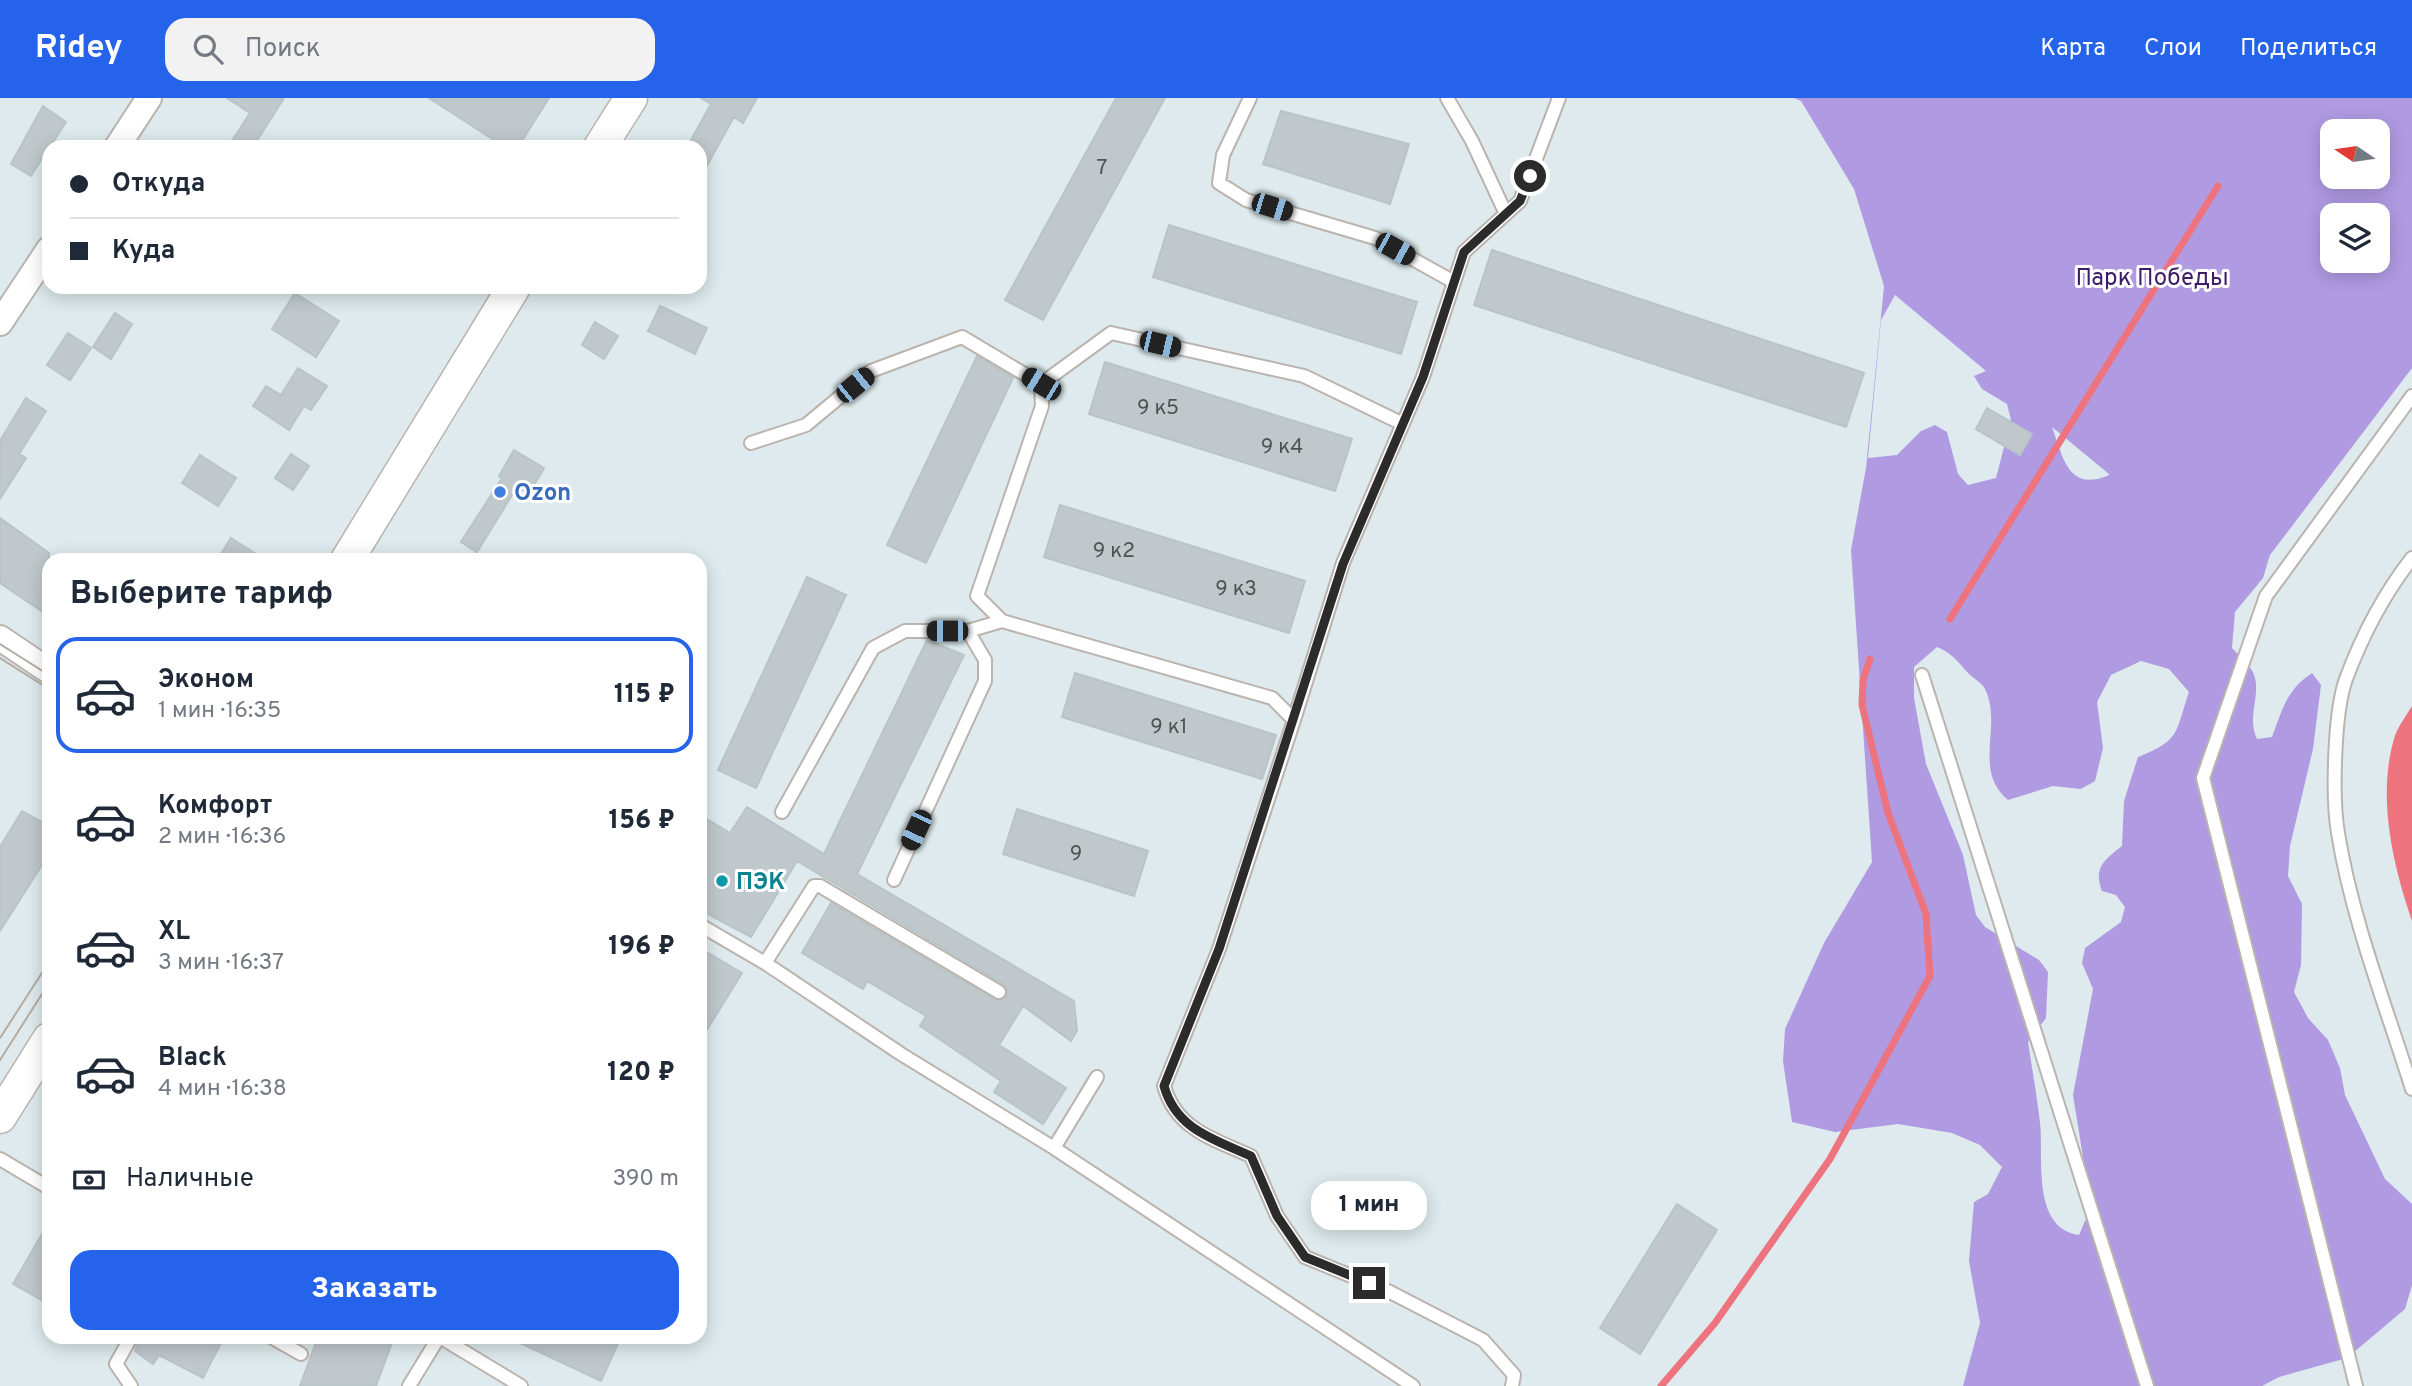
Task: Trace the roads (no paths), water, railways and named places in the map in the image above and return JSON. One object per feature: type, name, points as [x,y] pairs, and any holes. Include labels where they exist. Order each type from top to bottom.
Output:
[{"type":"street","points":[[122,140],[149,98]]},
{"type":"street","points":[[604,140],[631,98]]},
{"type":"street","points":[[0,323],[42,260]]},
{"type":"street","points":[[351,553],[510,294]]},
{"type":"street","points":[[0,638],[42,666]]},
{"type":"street","points":[[0,1117],[42,1050]]},
{"type":"lane","points":[[1250,98],[1223,155],[1219,183],[1246,200],[1375,238],[1454,282]]},
{"type":"lane","points":[[1447,98],[1472,141],[1506,214]]},
{"type":"lane","points":[[1512,1386],[1514,1375],[1483,1340],[1390,1292],[1305,1257],[1277,1216],[1251,1156],[1194,1130],[1170,1106],[1164,1086],[1219,949],[1343,564],[1423,377],[1464,252],[1520,201],[1559,98]]},
{"type":"lane","points":[[1041,384],[1111,333],[1304,376],[1404,424]]},
{"type":"lane","points":[[751,443],[806,425],[871,371],[962,337],[1041,384]]},
{"type":"lane","points":[[1041,384],[1042,406],[977,596],[1002,621],[1272,698],[1294,720]]},
{"type":"lane","points":[[2356,1386],[2203,779],[2266,596],[2412,396]]},
{"type":"lane","points":[[2412,558],[2387,590],[2345,682],[2335,758],[2338,832],[2359,918],[2412,1090]]},
{"type":"lane","points":[[782,812],[873,648],[905,631],[968,631],[1002,621]]},
{"type":"lane","points":[[894,880],[985,681],[985,660],[968,631]]},
{"type":"lane","points":[[1922,675],[2147,1386]]},
{"type":"lane","points":[[765,963],[814,886],[820,886],[999,992]]},
{"type":"lane","points":[[707,929],[765,963],[901,1054],[1054,1148],[1413,1386]]},
{"type":"lane","points":[[1054,1148],[1097,1077]]},
{"type":"lane","points":[[0,1159],[42,1184]]},
{"type":"lane","points":[[127,1344],[116,1364],[131,1386]]},
{"type":"lane","points":[[283,1344],[301,1354]]},
{"type":"lane","points":[[409,1386],[435,1344]]},
{"type":"lane","points":[[451,1344],[521,1386]]},
{"type":"waterway","points":[[1950,619],[2218,186]]},
{"type":"waterway","points":[[1661,1386],[1715,1323],[1830,1159],[1930,976],[1926,914],[1888,813],[1862,705],[1863,680],[1870,659]]},
{"type":"tram line","points":[[0,644],[42,671]]},
{"type":"tram line","points":[[0,658],[42,685]]},
{"type":"tram line","points":[[0,1038],[42,973]]},
{"type":"tram line","points":[[0,1060],[42,994]]},
{"type":"place","name":"Ozon","points":[[500,492]]},
{"type":"place","name":"ПЭК","points":[[722,881]]},
{"type":"park label","name":"Парк Победы","points":[[2152,277]]}]
